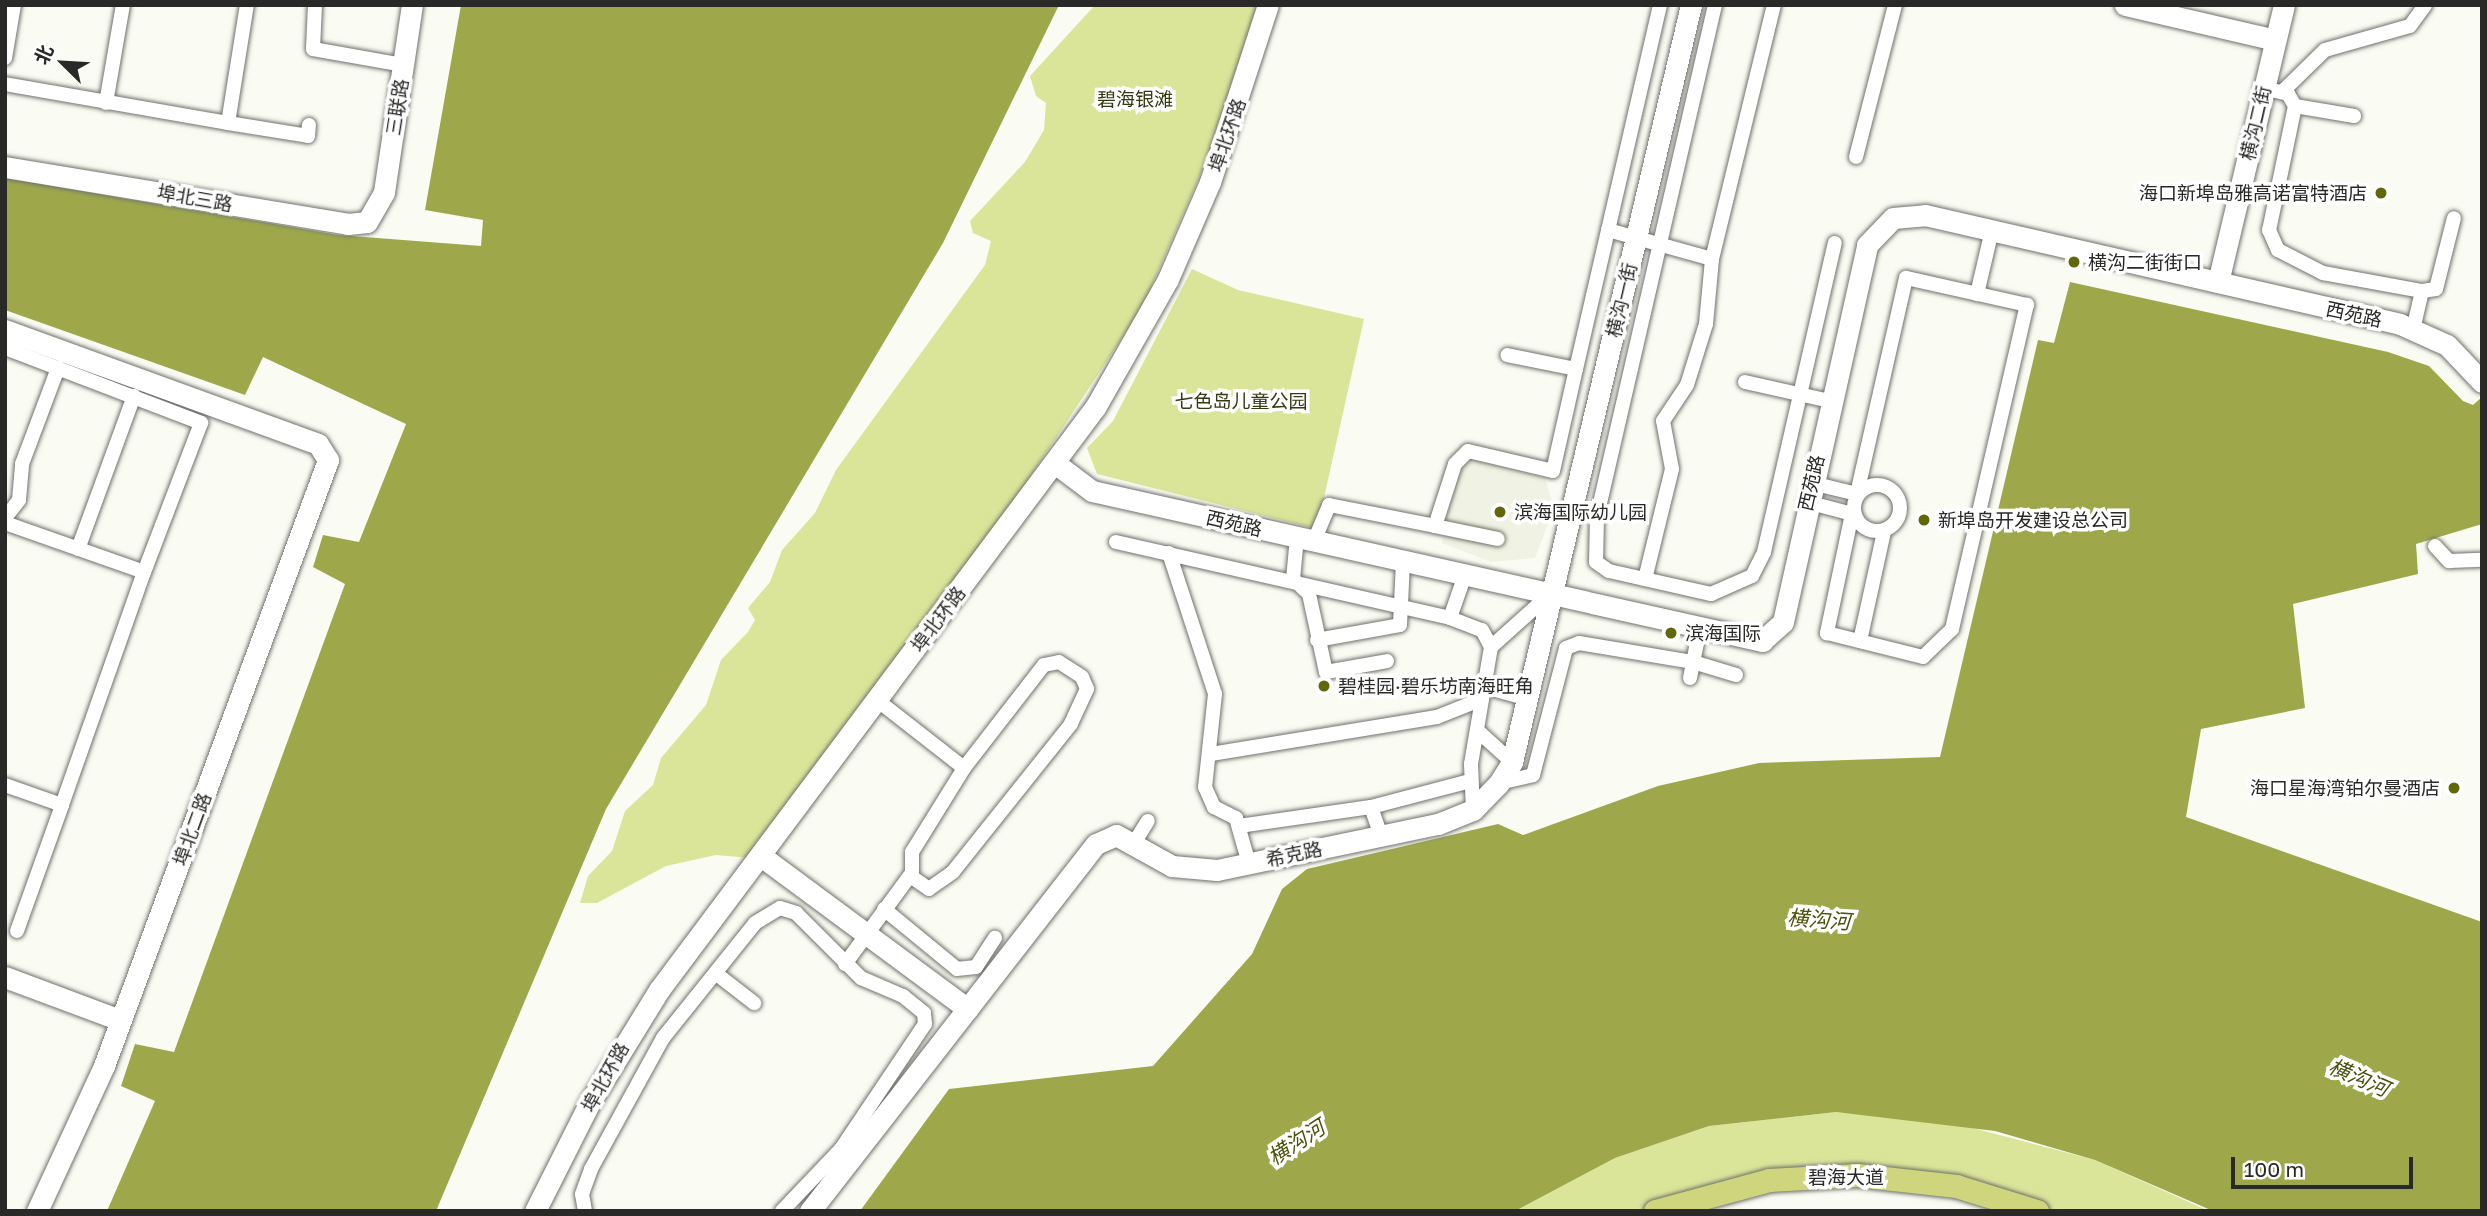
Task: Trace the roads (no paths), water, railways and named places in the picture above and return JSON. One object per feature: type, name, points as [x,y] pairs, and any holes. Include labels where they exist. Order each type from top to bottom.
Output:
[{"type":"main road","name":"碧海大道","points":[[1655,1211],[1760,1182],[1857,1175],[1963,1188],[2037,1211]]},
{"type":"main road","name":"碧海大道","points":[[1674,1211],[1761,1188],[1844,1181],[1928,1187],[2020,1211]]},
{"type":"street","points":[[5,58],[14,5]]},
{"type":"street","points":[[106,103],[123,5]]},
{"type":"street","points":[[228,123],[247,5]]},
{"type":"street","points":[[315,5],[313,49],[403,65]]},
{"type":"street","name":"三联路","points":[[379,209],[412,5]]},
{"type":"street","name":"埠北环路","points":[[537,1204],[638,1019],[1056,464],[1168,279],[1225,143],[1268,5]]},
{"type":"street","points":[[1435,526],[1455,464],[1468,451],[1553,471],[1660,5]]},
{"type":"street","name":"横沟一街","points":[[1549,595],[1691,5]]},
{"type":"street","points":[[1715,5],[1593,543],[1596,562],[1609,571],[1711,594],[1752,576],[1764,552],[1835,243]]},
{"type":"street","points":[[1645,579],[1672,469],[1663,421],[1692,372],[1706,324],[1712,259],[1774,5]]},
{"type":"street","points":[[1856,157],[1895,5]]},
{"type":"street","points":[[2125,5],[2275,40]]},
{"type":"street","name":"横沟二街","points":[[2218,282],[2273,90],[2275,40],[2284,5]]},
{"type":"street","points":[[2354,116],[2295,106],[2273,90],[2325,50],[2410,26],[2426,5]]},
{"type":"street","points":[[5,84],[308,135],[310,125]]},
{"type":"street","points":[[2295,106],[2269,230],[2278,250],[2323,273],[2421,291],[2436,289],[2454,218]]},
{"type":"street","name":"埠北三路","points":[[5,167],[348,224],[367,222],[379,209]]},
{"type":"street","name":"西苑路","points":[[1056,464],[1082,488],[1752,641],[1778,632],[1830,401],[1872,234],[1911,214],[1993,230],[2413,329],[2447,345],[2482,382]]},
{"type":"street","points":[[1608,230],[1634,242],[1712,259]]},
{"type":"street","points":[[1977,295],[1993,230]]},
{"type":"street","points":[[1906,278],[1977,295],[2026,305],[1952,629],[1923,657],[1827,633],[1906,278]]},
{"type":"street","points":[[2413,329],[2421,291]]},
{"type":"street","name":"埠北二路","points":[[5,330],[318,444],[327,466],[120,1020],[37,1211]]},
{"type":"street","points":[[5,348],[197,419],[202,431],[144,572],[17,931]]},
{"type":"street","points":[[1507,355],[1576,369]]},
{"type":"street","points":[[58,368],[22,464],[19,500],[5,521],[144,572]]},
{"type":"street","points":[[1745,382],[1830,401]]},
{"type":"street","points":[[78,549],[134,396]]},
{"type":"street","points":[[1809,492],[1857,494],[1876,485],[1898,494],[1899,510],[1884,531],[1860,641]]},
{"type":"street","points":[[1809,492],[1853,514],[1864,526],[1884,531]]},
{"type":"street","points":[[1293,579],[1305,539],[1329,505],[1498,539]]},
{"type":"street","points":[[1116,542],[1402,605],[1450,618],[1482,631],[1491,647],[1470,781],[1473,810]]},
{"type":"street","points":[[2435,547],[2449,561],[2482,560]]},
{"type":"street","points":[[1169,553],[1215,694],[1211,754],[1205,787],[1214,807],[1239,826],[1249,864]]},
{"type":"street","points":[[1317,640],[1400,625],[1403,561]]},
{"type":"street","points":[[1450,618],[1465,575]]},
{"type":"street","points":[[1293,579],[1309,594],[1326,672],[1387,662]]},
{"type":"street","points":[[1491,647],[1549,595]]},
{"type":"street","points":[[1473,810],[1499,783],[1512,762],[1549,595]]},
{"type":"street","points":[[1690,678],[1700,628]]},
{"type":"street","points":[[1499,783],[1533,775],[1566,648],[1579,643],[1693,662],[1736,675]]},
{"type":"street","points":[[845,964],[874,918],[911,874],[912,852],[964,768],[1044,665],[1059,662],[1082,677],[1087,690],[1071,724],[953,872],[929,889],[911,874]]},
{"type":"street","points":[[1211,754],[1437,717],[1484,693],[1525,698]]},
{"type":"street","points":[[877,700],[964,768]]},
{"type":"street","points":[[1479,732],[1512,762]]},
{"type":"street","points":[[1239,826],[1371,807],[1470,781]]},
{"type":"street","points":[[5,785],[62,805]]},
{"type":"street","points":[[1371,807],[1381,836]]},
{"type":"street","name":"希克路","points":[[810,1211],[1096,844],[1116,835],[1192,872],[1249,864],[1381,836],[1473,810]]},
{"type":"street","points":[[1134,844],[1148,821]]},
{"type":"street","points":[[761,856],[874,918],[957,969],[976,967],[995,938]]},
{"type":"street","points":[[586,1211],[582,1194],[619,1113],[663,1038],[718,975],[755,923],[780,908],[796,913],[845,964],[873,986],[904,996],[924,1013],[925,1024],[841,1149],[782,1211]]},
{"type":"street","points":[[874,918],[968,1009]]},
{"type":"street","points":[[718,975],[754,1003]]},
{"type":"street","points":[[5,978],[120,1020]]},
{"type":"water","points":[[461,5],[1059,5],[943,243],[606,809],[436,1211],[107,1211],[155,1101],[121,1086],[135,1044],[174,1052],[345,584],[313,567],[323,535],[359,542],[406,424],[263,357],[245,395],[5,310],[5,178],[338,235],[481,246],[483,220],[425,210]]},
{"type":"water","name":"横沟河","points":[[2070,282],[2388,352],[2429,366],[2463,401],[2473,405],[2482,397],[2482,524],[2416,544],[2418,574],[2293,604],[2305,708],[2201,729],[2186,817],[2482,922],[2482,1211],[2213,1211],[2095,1160],[1995,1131],[1836,1112],[1709,1126],[1615,1158],[1515,1211],[860,1211],[949,1089],[1153,1066],[1252,954],[1282,889],[1307,869],[1498,824],[1523,835],[1658,786],[1759,763],[1940,757],[2038,340],[2054,343]]},
{"type":"place","name":"海口新埠岛雅高诺富特酒店","points":[[2381,193]]},
{"type":"place","name":"横沟二街街口","points":[[2074,262]]},
{"type":"place","name":"滨海国际幼儿园","points":[[1500,512]]},
{"type":"place","name":"新埠岛开发建设总公司","points":[[1924,520]]},
{"type":"place","name":"滨海国际","points":[[1671,633]]},
{"type":"place","name":"碧桂园·碧乐坊南海旺角","points":[[1324,686]]},
{"type":"place","name":"海口星海湾铂尔曼酒店","points":[[2454,788]]},
{"type":"park label","name":"碧海银滩","points":[[1135,99]]},
{"type":"park label","name":"七色岛儿童公园","points":[[1241,401]]}]
